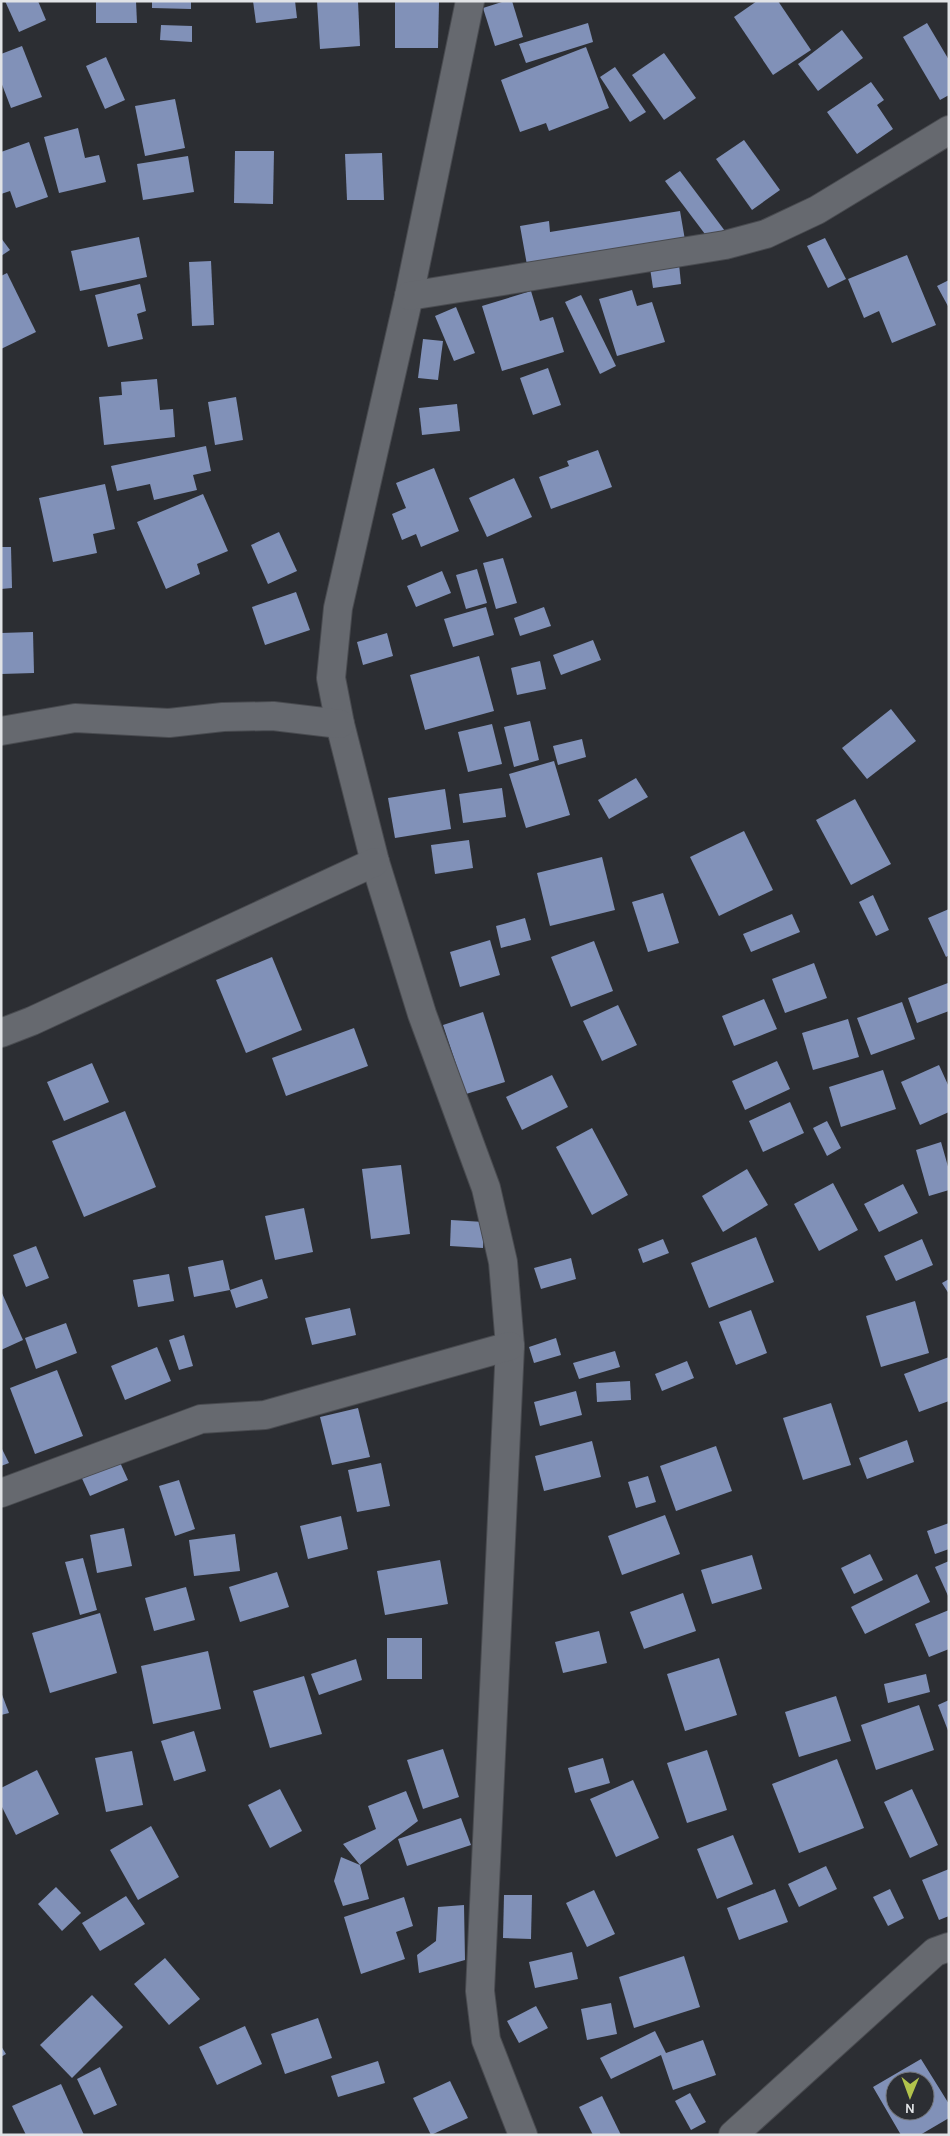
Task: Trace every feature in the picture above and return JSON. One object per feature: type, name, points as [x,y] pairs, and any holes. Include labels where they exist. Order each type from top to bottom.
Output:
[{"type":"street","points":[[470,1],[409,296],[338,608],[331,678],[340,724],[376,862],[422,1014],[486,1188],[503,1262],[510,1346],[480,1991],[486,2040],[523,2135]]},
{"type":"street","points":[[409,296],[725,245],[766,234],[818,210],[949,130]]},
{"type":"street","points":[[1,731],[75,718],[169,723],[223,717],[273,716],[340,724]]},
{"type":"street","points":[[1,1033],[32,1021],[376,862]]},
{"type":"street","points":[[1,1493],[201,1419],[265,1415],[510,1346]]},
{"type":"street","points":[[733,2135],[935,1952],[949,1947]]},
{"type":"building","points":[[5,1],[38,1],[46,20],[19,32]]},
{"type":"building","points":[[96,1],[136,1],[137,23],[96,23]]},
{"type":"building","points":[[152,1],[191,1],[191,9],[152,8]]},
{"type":"building","points":[[253,1],[295,1],[297,18],[256,23]]},
{"type":"building","points":[[317,1],[358,1],[360,46],[320,49]]},
{"type":"building","points":[[395,1],[439,1],[438,48],[395,48]]},
{"type":"building","points":[[505,1],[512,1],[523,37],[495,46],[483,8]]},
{"type":"building","points":[[757,1],[778,1],[811,50],[773,75],[734,17]]},
{"type":"building","points":[[588,23],[593,42],[526,63],[519,44]]},
{"type":"building","points":[[927,23],[949,60],[949,95],[940,100],[903,37]]},
{"type":"building","points":[[161,25],[192,26],[192,42],[160,40]]},
{"type":"building","points":[[842,30],[863,58],[818,91],[798,64]]},
{"type":"building","points":[[22,46],[42,97],[11,108],[1,82],[1,54]]},
{"type":"building","points":[[586,47],[609,108],[549,131],[546,123],[520,132],[501,80]]},
{"type":"building","points":[[664,53],[696,98],[664,120],[632,75]]},
{"type":"building","points":[[106,57],[125,100],[105,109],[86,66]]},
{"type":"building","points":[[615,67],[646,112],[630,122],[600,77]]},
{"type":"building","points":[[871,82],[884,100],[877,105],[893,129],[857,154],[827,112]]},
{"type":"building","points":[[175,99],[185,148],[145,156],[135,106]]},
{"type":"building","points":[[78,128],[85,158],[99,155],[106,182],[59,193],[44,137]]},
{"type":"building","points":[[744,140],[780,190],[752,210],[716,159]]},
{"type":"building","points":[[29,142],[48,197],[16,208],[10,191],[1,194],[1,152]]},
{"type":"building","points":[[235,151],[274,151],[273,204],[234,203]]},
{"type":"building","points":[[382,153],[384,200],[347,200],[345,154]]},
{"type":"building","points":[[188,156],[194,192],[143,200],[137,164]]},
{"type":"building","points":[[680,171],[725,231],[711,242],[665,181]]},
{"type":"building","points":[[680,211],[685,240],[527,265],[520,226],[549,221],[550,232]]},
{"type":"building","points":[[139,237],[147,277],[80,291],[71,251]]},
{"type":"building","points":[[1,238],[10,250],[1,256]]},
{"type":"building","points":[[825,238],[846,279],[828,288],[807,246]]},
{"type":"building","points":[[907,255],[936,325],[892,343],[879,311],[864,318],[848,279]]},
{"type":"building","points":[[211,261],[214,325],[192,326],[189,262]]},
{"type":"building","points":[[679,264],[681,284],[653,288],[650,268]]},
{"type":"building","points":[[7,273],[36,332],[1,349],[1,276]]},
{"type":"building","points":[[949,280],[949,308],[937,286]]},
{"type":"building","points":[[140,284],[146,311],[137,314],[143,339],[108,347],[95,295]]},
{"type":"building","points":[[632,290],[637,306],[652,302],[665,342],[617,356],[599,299]]},
{"type":"building","points":[[531,291],[540,321],[553,317],[564,352],[502,371],[482,306]]},
{"type":"building","points":[[581,295],[616,366],[600,374],[565,302]]},
{"type":"building","points":[[456,307],[475,353],[454,361],[435,316]]},
{"type":"building","points":[[423,339],[443,341],[438,380],[418,378]]},
{"type":"building","points":[[548,368],[561,405],[533,415],[520,378]]},
{"type":"building","points":[[157,379],[160,410],[173,409],[175,437],[104,445],[99,397],[122,395],[121,382]]},
{"type":"building","points":[[236,397],[243,440],[215,445],[208,402]]},
{"type":"building","points":[[457,404],[460,431],[422,435],[419,408]]},
{"type":"building","points":[[206,446],[211,471],[193,475],[197,490],[154,500],[150,484],[117,491],[111,466]]},
{"type":"building","points":[[598,450],[612,487],[551,509],[539,477],[569,466],[567,461]]},
{"type":"building","points":[[434,468],[459,531],[421,547],[416,534],[402,540],[392,514],[406,508],[396,483]]},
{"type":"building","points":[[514,478],[532,517],[487,537],[469,498]]},
{"type":"building","points":[[105,484],[115,529],[93,534],[97,553],[53,562],[39,498]]},
{"type":"building","points":[[203,494],[228,551],[197,564],[200,574],[166,589],[137,522]]},
{"type":"building","points":[[279,532],[297,571],[268,584],[251,545]]},
{"type":"building","points":[[1,547],[11,547],[12,588],[1,589]]},
{"type":"building","points":[[503,558],[517,603],[496,609],[483,563]]},
{"type":"building","points":[[477,569],[487,603],[466,609],[456,575]]},
{"type":"building","points":[[442,571],[451,593],[416,607],[407,586]]},
{"type":"building","points":[[296,592],[310,630],[265,645],[252,607]]},
{"type":"building","points":[[486,607],[494,635],[453,647],[444,619]]},
{"type":"building","points":[[544,607],[551,626],[520,636],[514,618]]},
{"type":"building","points":[[33,632],[34,673],[1,674],[1,633]]},
{"type":"building","points":[[387,633],[393,656],[363,665],[357,642]]},
{"type":"building","points":[[593,640],[601,660],[561,675],[553,655]]},
{"type":"building","points":[[479,656],[494,711],[425,730],[410,675]]},
{"type":"building","points":[[540,661],[546,689],[517,695],[511,668]]},
{"type":"building","points":[[891,709],[916,741],[867,779],[842,748]]},
{"type":"building","points":[[530,721],[539,760],[514,767],[504,727]]},
{"type":"building","points":[[492,724],[502,764],[468,772],[458,732]]},
{"type":"building","points":[[582,739],[586,757],[558,765],[553,746]]},
{"type":"building","points":[[554,761],[570,815],[526,828],[509,774]]},
{"type":"building","points":[[636,778],[648,797],[609,819],[598,800]]},
{"type":"building","points":[[502,788],[506,817],[463,823],[459,794]]},
{"type":"building","points":[[445,789],[451,829],[395,838],[388,798]]},
{"type":"building","points":[[855,799],[891,864],[851,885],[816,820]]},
{"type":"building","points":[[744,831],[773,890],[719,916],[690,857]]},
{"type":"building","points":[[469,840],[473,868],[435,874],[431,845]]},
{"type":"building","points":[[602,857],[615,910],[550,926],[537,873]]},
{"type":"building","points":[[663,893],[679,943],[648,952],[632,902]]},
{"type":"building","points":[[873,895],[889,930],[876,936],[859,902]]},
{"type":"building","points":[[949,909],[949,955],[946,957],[928,918]]},
{"type":"building","points":[[792,914],[800,932],[751,952],[743,934]]},
{"type":"building","points":[[525,918],[531,940],[501,948],[496,926]]},
{"type":"building","points":[[490,940],[500,975],[460,987],[450,952]]},
{"type":"building","points":[[594,941],[613,991],[571,1007],[551,957]]},
{"type":"building","points":[[272,957],[302,1030],[246,1053],[216,980]]},
{"type":"building","points":[[814,963],[827,998],[785,1013],[772,979]]},
{"type":"building","points":[[948,983],[949,1011],[917,1023],[908,998]]},
{"type":"building","points":[[764,999],[777,1029],[734,1046],[722,1016]]},
{"type":"building","points":[[902,1002],[915,1039],[871,1055],[857,1018]]},
{"type":"building","points":[[618,1005],[637,1045],[602,1061],[583,1021]]},
{"type":"building","points":[[483,1012],[505,1082],[466,1094],[443,1025]]},
{"type":"building","points":[[848,1019],[859,1057],[813,1070],[802,1033]]},
{"type":"building","points":[[354,1028],[368,1066],[286,1096],[272,1058]]},
{"type":"building","points":[[777,1061],[790,1089],[745,1110],[732,1081]]},
{"type":"building","points":[[92,1063],[109,1102],[64,1121],[47,1082]]},
{"type":"building","points":[[939,1065],[949,1087],[949,1112],[920,1125],[901,1082]]},
{"type":"building","points":[[883,1070],[896,1109],[841,1127],[829,1087]]},
{"type":"building","points":[[552,1075],[568,1107],[522,1130],[506,1097]]},
{"type":"building","points":[[790,1102],[804,1133],[763,1152],[749,1121]]},
{"type":"building","points":[[125,1111],[156,1187],[84,1217],[52,1141]]},
{"type":"building","points":[[827,1121],[841,1148],[827,1156],[813,1128]]},
{"type":"building","points":[[592,1128],[628,1195],[592,1215],[556,1147]]},
{"type":"building","points":[[941,1142],[949,1170],[949,1190],[929,1196],[916,1150]]},
{"type":"building","points":[[401,1165],[410,1234],[371,1239],[362,1169]]},
{"type":"building","points":[[747,1169],[768,1205],[723,1232],[702,1196]]},
{"type":"building","points":[[833,1183],[858,1230],[819,1251],[794,1204]]},
{"type":"building","points":[[903,1184],[918,1213],[879,1232],[864,1204]]},
{"type":"building","points":[[304,1208],[313,1252],[275,1260],[265,1216]]},
{"type":"building","points":[[451,1220],[484,1222],[483,1248],[450,1246]]},
{"type":"building","points":[[756,1237],[774,1282],[709,1308],[691,1263]]},
{"type":"building","points":[[663,1239],[669,1253],[643,1263],[638,1249]]},
{"type":"building","points":[[922,1239],[933,1265],[896,1281],[884,1256]]},
{"type":"building","points":[[36,1246],[49,1278],[26,1287],[13,1255]]},
{"type":"building","points":[[571,1258],[576,1279],[541,1289],[534,1268]]},
{"type":"building","points":[[223,1260],[230,1290],[194,1297],[188,1267]]},
{"type":"building","points":[[169,1274],[174,1301],[138,1307],[133,1280]]},
{"type":"building","points":[[262,1279],[268,1298],[236,1308],[230,1290]]},
{"type":"building","points":[[949,1279],[949,1294],[942,1283]]},
{"type":"building","points":[[1,1291],[23,1340],[1,1350]]},
{"type":"building","points":[[915,1301],[929,1353],[881,1367],[866,1316]]},
{"type":"building","points":[[350,1308],[356,1335],[312,1345],[305,1318]]},
{"type":"building","points":[[751,1310],[767,1353],[736,1365],[719,1322]]},
{"type":"building","points":[[66,1323],[77,1353],[36,1369],[25,1338]]},
{"type":"building","points":[[184,1335],[193,1366],[179,1370],[169,1340]]},
{"type":"building","points":[[556,1338],[561,1355],[534,1363],[529,1347]]},
{"type":"building","points":[[157,1347],[171,1381],[125,1400],[111,1366]]},
{"type":"building","points":[[615,1351],[620,1367],[579,1379],[573,1363]]},
{"type":"building","points":[[949,1357],[949,1401],[919,1412],[904,1374]]},
{"type":"building","points":[[687,1361],[694,1378],[662,1391],[655,1374]]},
{"type":"building","points":[[57,1370],[83,1436],[35,1454],[10,1388]]},
{"type":"building","points":[[630,1381],[631,1400],[597,1402],[596,1383]]},
{"type":"building","points":[[576,1391],[582,1415],[540,1426],[534,1402]]},
{"type":"building","points":[[831,1403],[851,1465],[803,1480],[783,1418]]},
{"type":"building","points":[[358,1408],[370,1457],[332,1465],[320,1417]]},
{"type":"building","points":[[907,1440],[914,1462],[867,1479],[859,1458]]},
{"type":"building","points":[[592,1441],[601,1477],[544,1491],[535,1456]]},
{"type":"building","points":[[716,1446],[732,1491],[676,1511],[660,1466]]},
{"type":"building","points":[[1,1447],[9,1463],[1,1466]]},
{"type":"building","points":[[118,1458],[128,1480],[90,1496],[80,1474]]},
{"type":"building","points":[[381,1463],[390,1506],[357,1512],[348,1470]]},
{"type":"building","points":[[648,1476],[656,1502],[636,1508],[628,1482]]},
{"type":"building","points":[[179,1480],[195,1529],[175,1536],[159,1486]]},
{"type":"building","points":[[665,1515],[680,1554],[622,1575],[608,1536]]},
{"type":"building","points":[[341,1516],[348,1549],[308,1559],[300,1526]]},
{"type":"building","points":[[949,1523],[949,1549],[935,1554],[927,1531]]},
{"type":"building","points":[[124,1528],[132,1566],[97,1573],[90,1535]]},
{"type":"building","points":[[235,1534],[240,1571],[194,1576],[189,1540]]},
{"type":"building","points":[[870,1554],[883,1580],[854,1594],[841,1568]]},
{"type":"building","points":[[752,1555],[762,1589],[712,1604],[701,1570]]},
{"type":"building","points":[[83,1558],[97,1610],[80,1615],[65,1562]]},
{"type":"building","points":[[440,1560],[448,1604],[385,1615],[377,1571]]},
{"type":"building","points":[[949,1561],[949,1598],[935,1567]]},
{"type":"building","points":[[277,1572],[289,1607],[240,1622],[229,1587]]},
{"type":"building","points":[[917,1574],[930,1602],[865,1634],[851,1607]]},
{"type":"building","points":[[186,1587],[195,1620],[154,1631],[145,1598]]},
{"type":"building","points":[[683,1593],[696,1631],[644,1649],[630,1612]]},
{"type":"building","points":[[949,1610],[949,1649],[929,1657],[915,1624]]},
{"type":"building","points":[[100,1613],[117,1673],[50,1693],[32,1633]]},
{"type":"building","points":[[599,1631],[607,1663],[563,1673],[555,1642]]},
{"type":"building","points":[[387,1638],[422,1638],[422,1679],[387,1679]]},
{"type":"building","points":[[208,1651],[221,1709],[153,1724],[141,1666]]},
{"type":"building","points":[[719,1658],[737,1715],[685,1731],[667,1674]]},
{"type":"building","points":[[356,1659],[362,1680],[319,1695],[311,1674]]},
{"type":"building","points":[[926,1674],[930,1692],[888,1703],[884,1684]]},
{"type":"building","points":[[304,1676],[322,1734],[270,1748],[253,1691]]},
{"type":"building","points":[[1,1692],[9,1713],[1,1715]]},
{"type":"building","points":[[836,1696],[851,1741],[799,1757],[785,1712]]},
{"type":"building","points":[[949,1700],[949,1733],[938,1705]]},
{"type":"building","points":[[919,1705],[934,1750],[876,1770],[861,1725]]},
{"type":"building","points":[[194,1731],[206,1771],[174,1781],[161,1741]]},
{"type":"building","points":[[443,1749],[459,1797],[423,1809],[407,1760]]},
{"type":"building","points":[[707,1750],[727,1810],[687,1823],[667,1763]]},
{"type":"building","points":[[132,1751],[143,1805],[106,1812],[95,1758]]},
{"type":"building","points":[[603,1758],[610,1783],[575,1793],[568,1768]]},
{"type":"building","points":[[837,1759],[864,1828],[799,1853],[772,1784]]},
{"type":"building","points":[[37,1770],[59,1814],[16,1835],[1,1805],[1,1788]]},
{"type":"building","points":[[633,1780],[659,1838],[616,1857],[590,1799]]},
{"type":"building","points":[[280,1789],[302,1831],[270,1848],[248,1805]]},
{"type":"building","points":[[912,1789],[938,1845],[910,1858],[884,1802]]},
{"type":"building","points":[[406,1791],[418,1821],[360,1865],[343,1844],[376,1829],[368,1806]]},
{"type":"building","points":[[461,1818],[471,1845],[407,1866],[398,1839]]},
{"type":"building","points":[[151,1826],[179,1877],[138,1900],[110,1850]]},
{"type":"building","points":[[733,1835],[753,1884],[717,1899],[697,1849]]},
{"type":"building","points":[[341,1857],[360,1865],[369,1899],[343,1906],[334,1881]]},
{"type":"building","points":[[826,1866],[837,1889],[799,1907],[788,1884]]},
{"type":"building","points":[[949,1869],[949,1916],[939,1920],[922,1880]]},
{"type":"building","points":[[56,1887],[81,1913],[62,1931],[38,1904]]},
{"type":"building","points":[[775,1889],[788,1922],[739,1940],[727,1908]]},
{"type":"building","points":[[890,1889],[904,1918],[888,1926],[873,1897]]},
{"type":"building","points":[[594,1890],[615,1934],[587,1947],[566,1903]]},
{"type":"building","points":[[504,1895],[532,1895],[531,1939],[503,1938]]},
{"type":"building","points":[[126,1896],[145,1924],[100,1951],[82,1923]]},
{"type":"building","points":[[404,1897],[413,1926],[396,1932],[405,1959],[361,1974],[344,1917]]},
{"type":"building","points":[[464,1905],[465,1960],[419,1973],[417,1955],[436,1941],[438,1907]]},
{"type":"building","points":[[572,1952],[578,1979],[535,1988],[529,1962]]},
{"type":"building","points":[[684,1956],[700,2007],[634,2028],[619,1977]]},
{"type":"building","points":[[165,1958],[200,1999],[169,2025],[134,1984]]},
{"type":"building","points":[[92,1995],[123,2027],[72,2078],[40,2045]]},
{"type":"building","points":[[611,2003],[617,2034],[587,2040],[581,2009]]},
{"type":"building","points":[[536,2006],[548,2028],[519,2043],[507,2021]]},
{"type":"building","points":[[318,2018],[332,2058],[285,2074],[271,2034]]},
{"type":"building","points":[[245,2026],[262,2064],[217,2085],[199,2047]]},
{"type":"building","points":[[655,2031],[666,2053],[703,2040],[716,2075],[673,2090],[661,2055],[611,2079],[600,2058]]},
{"type":"building","points":[[1,2046],[6,2054],[1,2057]]},
{"type":"building","points":[[921,2059],[928,2071],[900,2071]]},
{"type":"building","points":[[378,2061],[385,2083],[338,2097],[331,2076]]},
{"type":"building","points":[[100,2067],[117,2105],[94,2115],[77,2079]]},
{"type":"building","points":[[885,2080],[885,2108],[873,2087]]},
{"type":"building","points":[[450,2081],[468,2118],[431,2135],[413,2098]]},
{"type":"building","points":[[935,2082],[949,2104],[949,2118],[920,2135],[901,2135],[893,2121],[935,2121]]},
{"type":"building","points":[[61,2084],[84,2135],[26,2135],[12,2106]]},
{"type":"building","points":[[690,2093],[706,2122],[691,2130],[675,2101]]},
{"type":"building","points":[[602,2096],[621,2135],[593,2135],[579,2107]]}]
